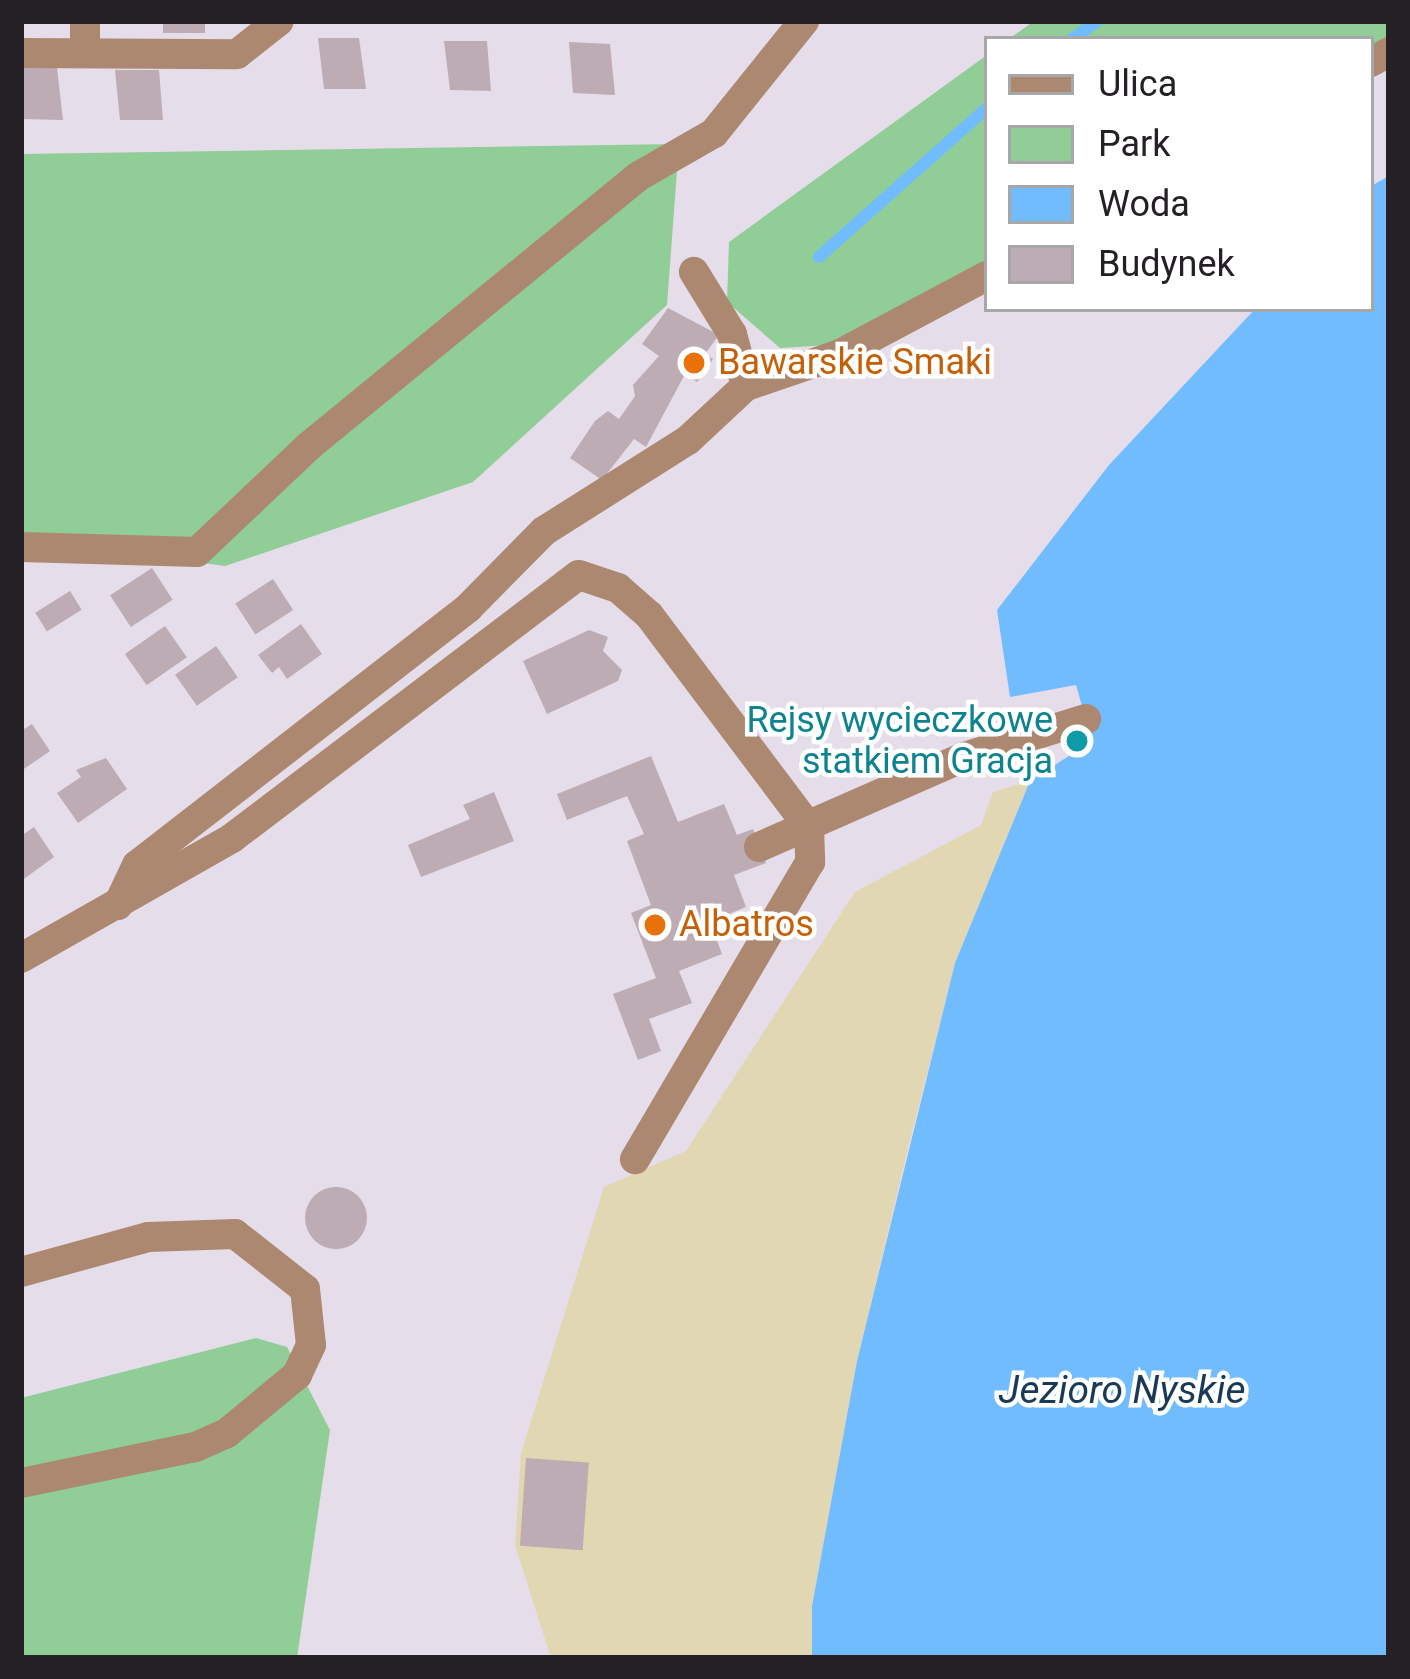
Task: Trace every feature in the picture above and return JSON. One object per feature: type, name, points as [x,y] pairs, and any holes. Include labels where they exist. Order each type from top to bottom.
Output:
[{"type":"street","points":[[85,21],[85,53]]},
{"type":"street","points":[[21,53],[237,54],[279,21]]},
{"type":"street","points":[[21,548],[197,552],[309,446],[639,176],[714,134],[804,21]]},
{"type":"street","points":[[694,272],[732,334],[746,386]]},
{"type":"street","points":[[118,905],[137,865],[452,621],[544,532],[688,440],[746,386],[840,354],[984,278]]},
{"type":"street","points":[[21,958],[232,838],[579,575],[618,588],[649,615],[808,827],[810,862],[635,1160]]},
{"type":"street","points":[[759,847],[964,757],[1086,719]]},
{"type":"street","points":[[21,1273],[148,1238],[208,1229],[236,1234],[274,1257],[305,1289],[311,1345],[297,1375],[227,1432],[195,1447],[21,1483]]},
{"type":"green space","points":[[1034,21],[1389,21],[1389,52],[1374,60],[1374,36],[1013,36]]},
{"type":"green space","points":[[984,57],[984,278],[862,343],[780,348],[727,302],[729,242]]},
{"type":"green space","points":[[679,144],[667,305],[473,482],[225,566],[146,555],[21,558],[21,154]]},
{"type":"green space","points":[[256,1338],[287,1347],[330,1430],[297,1658],[21,1658],[21,1398]]},
{"type":"sand","points":[[1030,781],[955,963],[909,1144],[857,1361],[812,1606],[812,1658],[551,1658],[515,1545],[521,1453],[604,1187],[686,1151],[855,892],[981,825],[993,792]]},
{"type":"water","name":"Jezioro Nyskie","points":[[1389,176],[1389,1658],[812,1658],[812,1606],[857,1361],[955,963],[1030,781],[1092,741],[1076,685],[1010,697],[997,610],[1109,465],[1252,312],[1374,312],[1374,184]]},
{"type":"building","points":[[163,21],[205,21],[205,33],[163,33]]},
{"type":"building","points":[[318,38],[359,38],[366,89],[324,89]]},
{"type":"building","points":[[444,41],[487,41],[491,91],[450,90]]},
{"type":"building","points":[[569,42],[610,44],[615,95],[573,93]]},
{"type":"building","points":[[21,68],[57,68],[63,120],[22,119]]},
{"type":"building","points":[[115,70],[159,70],[163,120],[120,120]]},
{"type":"building","points":[[668,308],[719,335],[705,354],[713,359],[697,382],[685,374],[646,447],[634,439],[602,480],[570,458],[595,421],[608,411],[619,419],[635,396],[633,385],[659,356],[642,344]]},
{"type":"building","points":[[152,568],[173,600],[131,627],[110,595]]},
{"type":"building","points":[[273,579],[293,610],[255,635],[235,604]]},
{"type":"building","points":[[70,591],[82,610],[47,631],[35,613]]},
{"type":"building","points":[[301,624],[322,654],[287,679],[279,667],[272,673],[258,655]]},
{"type":"building","points":[[165,626],[187,657],[147,685],[125,654]]},
{"type":"building","points":[[589,630],[608,637],[603,651],[622,670],[618,681],[547,714],[523,661]]},
{"type":"building","points":[[216,646],[238,677],[197,706],[175,675]]},
{"type":"building","points":[[32,724],[50,751],[21,771],[21,731]]},
{"type":"building","points":[[651,756],[678,822],[724,804],[737,835],[753,829],[766,863],[734,875],[746,907],[710,922],[722,954],[679,971],[692,1003],[649,1019],[661,1051],[638,1060],[613,994],[656,978],[631,913],[651,905],[627,841],[644,834],[627,796],[567,820],[557,794]]},
{"type":"building","points":[[106,758],[127,789],[78,823],[57,793],[81,777],[76,770]]},
{"type":"building","points":[[494,792],[514,841],[421,877],[408,845],[470,819],[463,805]]},
{"type":"building","points":[[34,827],[54,857],[21,881],[21,836]]},
{"type":"building","points":[[336,1187],[358,1196],[367,1218],[358,1240],[336,1249],[314,1240],[305,1218],[314,1196]]},
{"type":"building","points":[[526,1458],[589,1462],[583,1550],[520,1546]]},
{"type":"waterway","points":[[1076,36],[1098,21]]},
{"type":"waterway","points":[[819,257],[984,111]]},
{"type":"place","name":"Bawarskie Smaki","points":[[694,363]]},
{"type":"place","name":"Rejsy wycieczkowe statkiem Gracja","points":[[1077,741]]},
{"type":"place","name":"Albatros","points":[[655,925]]}]
